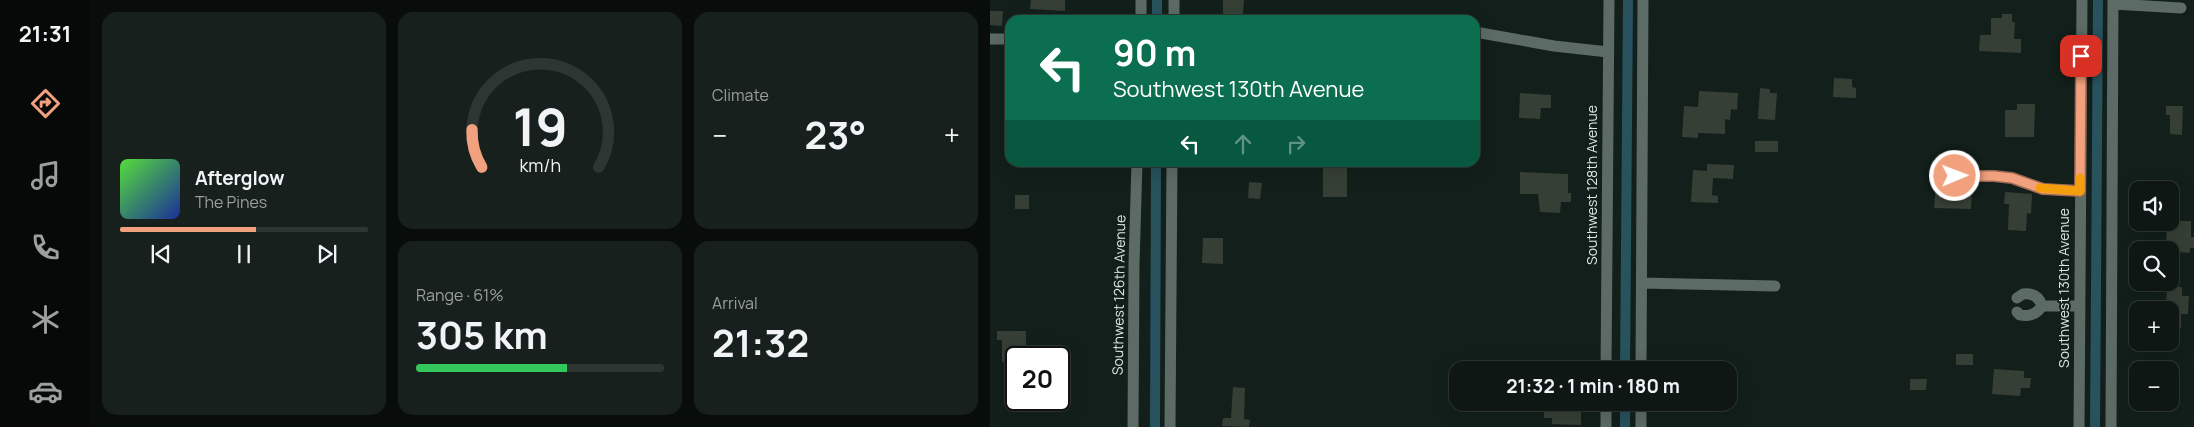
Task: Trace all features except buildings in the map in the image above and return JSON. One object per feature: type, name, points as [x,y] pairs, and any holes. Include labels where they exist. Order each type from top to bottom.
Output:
[{"type":"street","points":[[1141,0],[1141,15]]},
{"type":"street","points":[[1174,0],[1174,15]]},
{"type":"street","name":"Southwest 128th Avenue","points":[[1606,361],[1609,0]]},
{"type":"street","points":[[1641,361],[1643,0]]},
{"type":"street","name":"Southwest 130th Avenue","points":[[2079,427],[2082,0]]},
{"type":"street","points":[[2111,427],[2113,2],[2181,8]]},
{"type":"street","points":[[1480,33],[1554,46],[1608,52]]},
{"type":"street","points":[[990,39],[1005,38]]},
{"type":"street","name":"Southwest 126th Avenue","points":[[1133,427],[1137,167]]},
{"type":"street","points":[[1170,427],[1172,167]]},
{"type":"street","points":[[1955,176],[2012,178],[2043,189],[2080,191]]},
{"type":"street","points":[[1642,283],[1775,286]]},
{"type":"street","points":[[2017,298],[2023,294],[2033,295],[2042,306]]},
{"type":"street","points":[[2042,306],[2079,306]]},
{"type":"street","points":[[2017,312],[2020,315],[2030,316],[2042,306]]},
{"type":"street","points":[[1606,411],[1606,427]]},
{"type":"street","points":[[1641,411],[1641,427]]},
{"type":"waterway","points":[[1157,0],[1157,15]]},
{"type":"waterway","points":[[1625,361],[1628,0]]},
{"type":"waterway","points":[[2095,427],[2098,0]]},
{"type":"waterway","points":[[1155,427],[1156,167]]},
{"type":"waterway","points":[[1625,411],[1625,427]]},
{"type":"slow traffic","points":[[2040,188],[2080,191],[2080,178]]},
{"type":"route","points":[[1955,176],[2012,178],[2043,189],[2080,191],[2081,56]]}]
